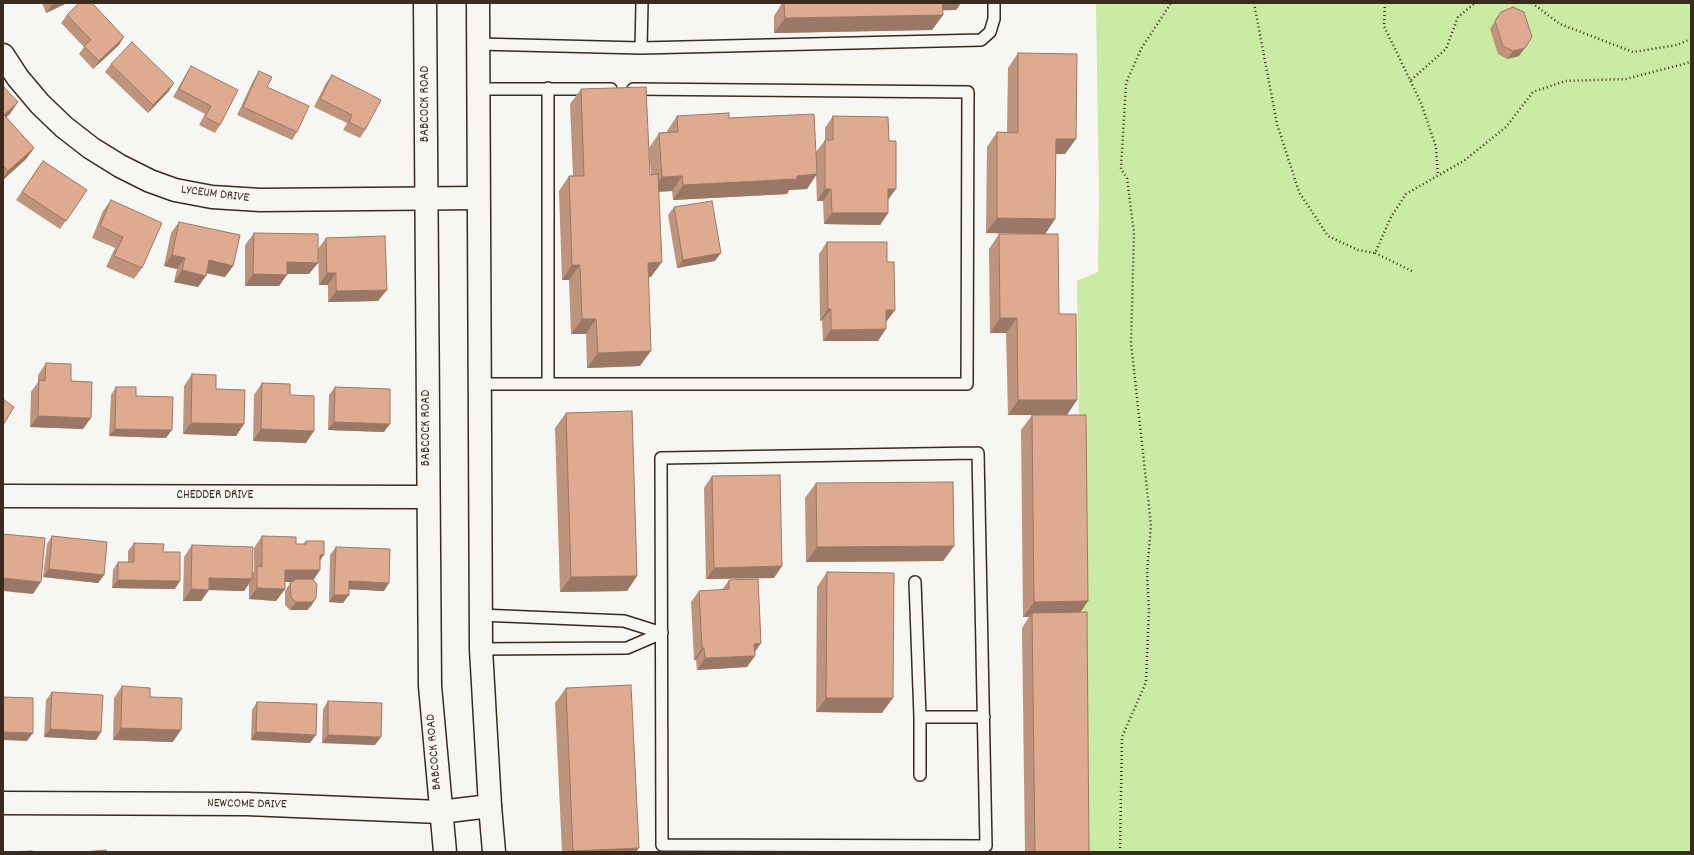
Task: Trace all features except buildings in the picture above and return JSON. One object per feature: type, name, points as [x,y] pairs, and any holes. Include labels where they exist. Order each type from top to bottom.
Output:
[{"type":"main road","name":"BABCOCK ROAD","points":[[425,3],[427,496],[430,686],[440,812],[445,852]]},
{"type":"main road","points":[[478,3],[478,384],[480,615],[490,806],[494,852]]},
{"type":"main road","name":"LYCEUM DRIVE","points":[[3,55],[18,78],[40,104],[64,128],[91,148],[120,166],[150,181],[175,190],[212,197],[260,200],[478,198]]},
{"type":"main road","name":"CHEDDER DRIVE","points":[[3,496],[427,496]]},
{"type":"main road","name":"NEWCOME DRIVE","points":[[3,802],[246,804],[440,812],[490,806]]},
{"type":"lane","points":[[641,48],[642,3]]},
{"type":"lane","points":[[478,44],[641,48],[981,40],[990,32],[994,19],[994,3]]},
{"type":"lane","points":[[478,89],[548,88],[968,92],[967,384],[478,384]]},
{"type":"lane","points":[[548,88],[548,384]]},
{"type":"lane","points":[[978,453],[986,846],[662,845],[662,633],[661,458],[978,453]]},
{"type":"lane","points":[[915,582],[920,717],[920,776]]},
{"type":"lane","points":[[480,615],[624,621],[662,633]]},
{"type":"lane","points":[[481,649],[627,648],[662,633]]},
{"type":"lane","points":[[920,717],[984,717]]},
{"type":"path","points":[[1120,852],[1122,737],[1146,682],[1149,610],[1146,572],[1151,526],[1131,343],[1134,233],[1128,178],[1121,169],[1126,83],[1141,49],[1171,3]]},
{"type":"path","points":[[1254,3],[1277,124],[1299,192],[1328,236],[1358,250],[1375,253],[1414,272]]},
{"type":"path","points":[[1385,3],[1384,26],[1421,103],[1436,147],[1438,176]]},
{"type":"path","points":[[1411,80],[1446,49],[1458,17],[1475,3]]},
{"type":"path","points":[[1532,3],[1560,24],[1633,52],[1677,45],[1691,39]]},
{"type":"path","points":[[1375,253],[1392,217],[1406,194],[1465,160],[1506,126],[1533,92],[1565,81],[1626,79],[1691,62]]},
{"type":"green space","points":[[1096,3],[1691,3],[1691,852],[1085,852],[1077,281],[1098,272],[1099,196]]}]
